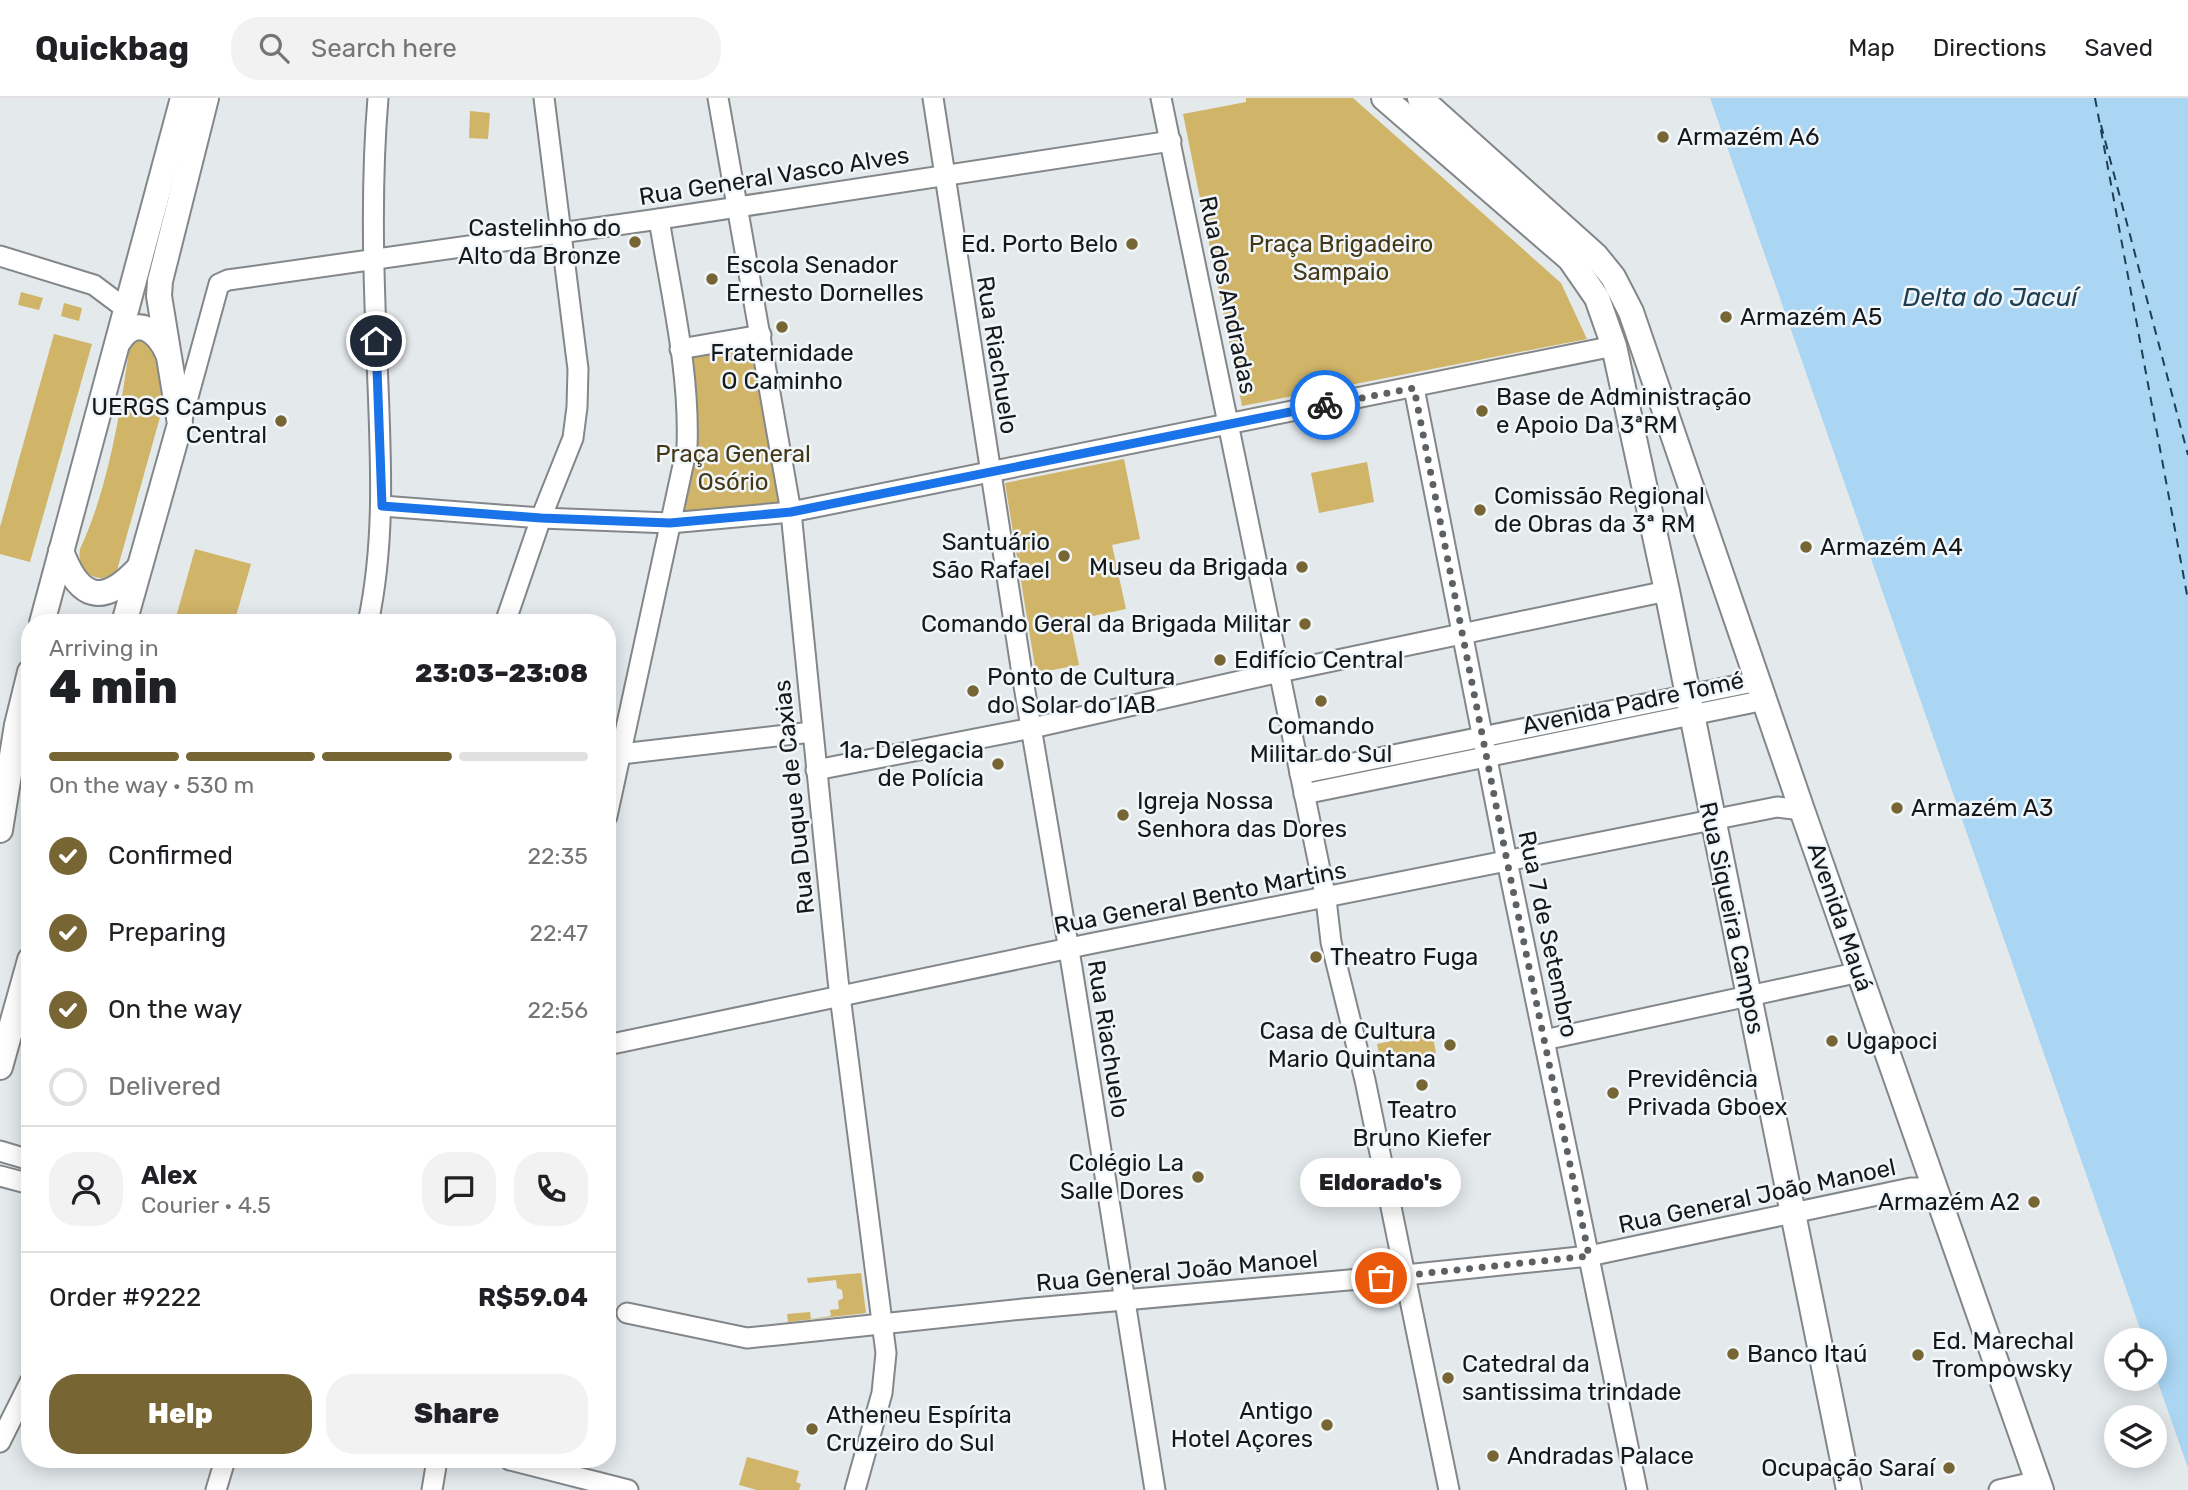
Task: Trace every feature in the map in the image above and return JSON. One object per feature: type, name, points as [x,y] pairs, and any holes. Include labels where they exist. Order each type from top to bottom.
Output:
[{"type":"main road","points":[[44,614],[183,98]]},
{"type":"main road","points":[[126,614],[180,424],[159,296],[160,281],[206,98]]},
{"type":"main road","name":"Rua Siqueira Campos","points":[[1384,98],[1570,259],[1597,298],[1614,346],[1667,591],[1849,1490]]},
{"type":"main road","name":"Avenida Mauá","points":[[1420,98],[1596,256],[1613,277],[1631,312],[1802,810],[2040,1486]]},
{"type":"main road","points":[[118,341],[128,330],[150,330],[164,345],[170,358]]},
{"type":"main road","points":[[61,551],[75,580],[94,592],[115,590],[139,568]]},
{"type":"main road","points":[[0,830],[21,709]]},
{"type":"main road","points":[[0,1067],[21,992]]},
{"type":"street","points":[[370,614],[378,565],[382,506],[373,258],[378,98]]},
{"type":"street","points":[[508,614],[541,518],[573,438],[577,407],[578,369],[544,98]]},
{"type":"street","name":"Rua Duque de Caxias","points":[[718,98],[791,512],[840,996],[886,1353],[882,1393],[855,1490]]},
{"type":"street","name":"Rua Riachuelo","points":[[933,98],[990,472],[1155,1490]]},
{"type":"street","name":"Rua dos Andradas","points":[[1161,98],[1326,899],[1331,942],[1365,1080],[1449,1490]]},
{"type":"street","name":"Rua General Vasco Alves","points":[[180,424],[219,284],[228,279],[659,219],[1171,141]]},
{"type":"street","points":[[616,744],[687,447],[688,412],[659,219]]},
{"type":"street","points":[[0,256],[94,285],[126,309]]},
{"type":"street","points":[[680,349],[761,335]]},
{"type":"street","points":[[382,506],[541,518],[670,523],[791,512],[1614,346]]},
{"type":"street","name":"Rua 7 de Setembro","points":[[1414,388],[1507,861],[1637,1490]]},
{"type":"street","points":[[816,770],[1031,729],[1667,591]]},
{"type":"street","name":"Avenida Padre Tomé","points":[[1302,784],[1393,754],[1614,711],[1689,705],[1762,691]]},
{"type":"street","name":"Avenida Padre Tomé","points":[[1302,784],[1397,775],[1575,740],[1619,731],[1689,705]]},
{"type":"street","points":[[1614,711],[1619,731]]},
{"type":"street","points":[[1571,720],[1575,740]]},
{"type":"street","points":[[616,752],[812,732]]},
{"type":"street","points":[[1393,754],[1397,775]]},
{"type":"street","name":"Rua General Bento Martins","points":[[616,1043],[1507,861],[1782,807],[1802,810]]},
{"type":"street","points":[[1544,1040],[1860,972]]},
{"type":"street","points":[[0,1151],[21,1157]]},
{"type":"street","points":[[0,1176],[21,1182]]},
{"type":"street","name":"Rua General João Manoel","points":[[627,1313],[747,1338],[1125,1299],[1589,1256],[1911,1188],[1925,1189],[1937,1194]]},
{"type":"street","points":[[0,1442],[21,1400]]},
{"type":"street","points":[[216,1490],[223,1468]]},
{"type":"street","points":[[432,1490],[436,1468]]},
{"type":"street","points":[[541,1468],[628,1490]]},
{"type":"street","points":[[1999,1490],[2040,1486]]},
{"type":"green space","name":"Praça Brigadeiro Sampaio","points":[[1246,98],[1353,98],[1561,283],[1587,339],[1242,406],[1183,114],[1246,102]]},
{"type":"green space","points":[[470,111],[490,113],[488,139],[469,138]]},
{"type":"green space","points":[[21,292],[43,298],[39,310],[18,305]]},
{"type":"green space","points":[[64,303],[82,308],[79,321],[61,316]]},
{"type":"green space","points":[[54,334],[92,344],[30,562],[0,554],[0,527]]},
{"type":"green space","points":[[141,337],[153,347],[164,403],[116,574],[95,577],[84,570],[80,549],[106,474],[118,421],[130,342]]},
{"type":"green space","name":"Praça General Osório","points":[[756,340],[784,508],[678,517],[686,353]]},
{"type":"green space","points":[[1124,459],[1140,539],[1112,545],[1126,609],[1070,621],[1079,665],[1036,673],[1005,483]]},
{"type":"green space","points":[[1367,462],[1374,502],[1319,513],[1311,473]]},
{"type":"green space","points":[[195,549],[251,564],[237,614],[177,614]]},
{"type":"green space","points":[[1432,1032],[1436,1053],[1381,1062],[1377,1044]]},
{"type":"green space","points":[[861,1273],[866,1313],[788,1322],[787,1314],[810,1312],[811,1319],[831,1316],[830,1310],[839,1309],[838,1301],[843,1298],[836,1280],[808,1283],[807,1278]]},
{"type":"green space","points":[[747,1457],[799,1471],[796,1482],[801,1484],[799,1490],[757,1490],[739,1485]]},
{"type":"water","name":"Delta do Jacuí","points":[[1710,98],[2188,98],[2188,1468],[2161,1391],[2167,1391],[2167,1328],[2140,1328]]},
{"type":"ferry route","points":[[2095,98],[2188,600]]},
{"type":"ferry route","points":[[2101,125],[2188,455]]},
{"type":"way so far","points":[[1325,405],[1414,388],[1507,861],[1589,1256],[1381,1278]]},
{"type":"place","name":"Armazém A6","points":[[1663,137]]},
{"type":"place","name":"Castelinho do Alto da Bronze","points":[[635,242]]},
{"type":"place","name":"Ed. Porto Belo","points":[[1132,244]]},
{"type":"place","name":"Escola Senador Ernesto Dornelles","points":[[712,279]]},
{"type":"place","name":"Armazém A5","points":[[1726,317]]},
{"type":"place","name":"Fraternidade O Caminho","points":[[782,327]]},
{"type":"place","name":"Base de Administração e Apoio Da 3ªRM","points":[[1482,411]]},
{"type":"place","name":"UERGS Campus Central","points":[[281,421]]},
{"type":"place","name":"Comissão Regional de Obras da 3ª RM","points":[[1480,510]]},
{"type":"place","name":"Armazém A4","points":[[1806,547]]},
{"type":"place","name":"Santuário São Rafael","points":[[1064,556]]},
{"type":"place","name":"Museu da Brigada","points":[[1302,567]]},
{"type":"place","name":"Comando Geral da Brigada Militar","points":[[1305,624]]},
{"type":"place","name":"Edifício Central","points":[[1220,660]]},
{"type":"place","name":"Ponto de Cultura do Solar do IAB","points":[[973,691]]},
{"type":"place","name":"Comando Militar do Sul","points":[[1321,701]]},
{"type":"place","name":"1a. Delegacia de Polícia","points":[[998,764]]},
{"type":"place","name":"Armazém A3","points":[[1897,808]]},
{"type":"place","name":"Igreja Nossa Senhora das Dores","points":[[1123,815]]},
{"type":"place","name":"Theatro Fuga","points":[[1316,957]]},
{"type":"place","name":"Ugapoci","points":[[1832,1041]]},
{"type":"place","name":"Casa de Cultura Mario Quintana","points":[[1450,1045]]},
{"type":"place","name":"Teatro Bruno Kiefer","points":[[1422,1085]]},
{"type":"place","name":"Previdência Privada Gboex","points":[[1613,1093]]},
{"type":"place","name":"Colégio La Salle Dores","points":[[1198,1177]]},
{"type":"place","name":"Armazém A2","points":[[2034,1202]]},
{"type":"place","name":"Eldorado's","points":[[1381,1278]]},
{"type":"place","name":"Banco Itaú","points":[[1733,1354]]},
{"type":"place","name":"Ed. Marechal Trompowsky","points":[[1918,1355]]},
{"type":"place","name":"Catedral da santissima trindade","points":[[1448,1378]]},
{"type":"place","name":"Antigo Hotel Açores","points":[[1327,1425]]},
{"type":"place","name":"Atheneu Espírita Cruzeiro do Sul","points":[[812,1429]]},
{"type":"place","name":"Andradas Palace","points":[[1493,1456]]},
{"type":"place","name":"Ocupação Saraí","points":[[1949,1468]]},
{"type":"route","points":[[376,341],[382,506],[541,518],[670,523],[791,512],[1325,405]]}]
